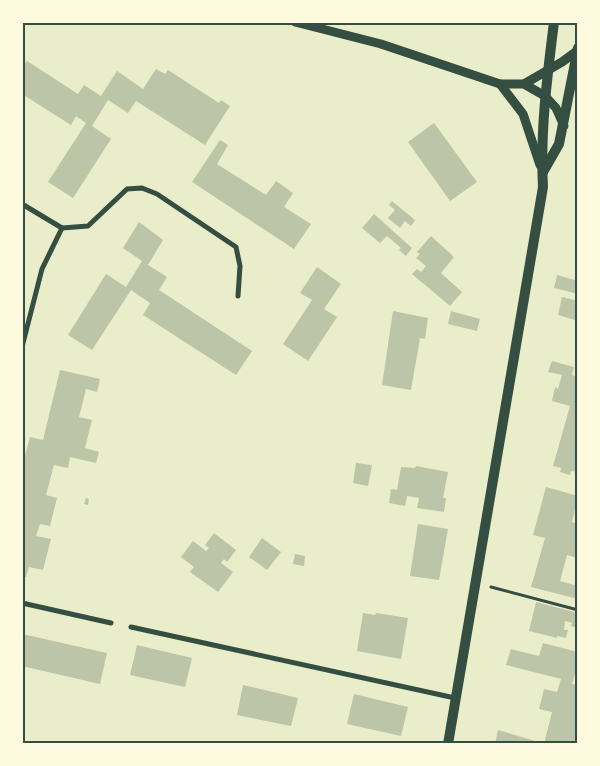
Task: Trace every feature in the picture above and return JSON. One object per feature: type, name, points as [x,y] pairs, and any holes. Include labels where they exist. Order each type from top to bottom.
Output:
[{"type":"main road","points":[[448,744],[543,187],[542,141],[545,96],[554,22]]},
{"type":"main road","points":[[542,173],[559,144],[564,126],[577,49]]},
{"type":"street","points":[[295,22],[381,44],[500,84],[524,84],[548,71],[577,49]]},
{"type":"street","points":[[500,84],[523,114],[542,173]]},
{"type":"street","points":[[524,84],[545,96],[556,108],[564,126]]},
{"type":"street","points":[[22,204],[62,228],[88,226],[127,189],[142,188],[156,194],[236,247],[240,266],[238,296]]},
{"type":"street","points":[[22,347],[42,269],[62,228]]},
{"type":"street","points":[[22,603],[111,623]]},
{"type":"street","points":[[131,627],[456,698]]},
{"type":"path","points":[[476,583],[578,610]]},
{"type":"building","points":[[27,61],[78,94],[84,85],[101,96],[117,71],[143,89],[156,69],[165,74],[168,70],[219,103],[221,100],[230,106],[205,145],[136,101],[128,113],[108,100],[92,126],[111,139],[73,198],[48,182],[86,123],[76,116],[71,125],[22,94],[22,68]]},
{"type":"building","points":[[434,123],[477,182],[450,201],[408,142]]},
{"type":"building","points":[[220,140],[228,145],[217,164],[266,195],[276,181],[293,193],[284,207],[311,224],[294,249],[192,182]]},
{"type":"building","points":[[392,201],[415,220],[411,226],[405,221],[400,228],[388,218],[395,210],[389,205]]},
{"type":"building","points":[[374,214],[412,248],[406,256],[399,250],[401,248],[387,236],[380,243],[362,228]]},
{"type":"building","points":[[139,222],[163,240],[148,265],[167,277],[159,290],[252,351],[236,375],[143,315],[150,303],[131,290],[92,350],[68,335],[106,274],[126,287],[142,261],[123,248]]},
{"type":"building","points":[[431,236],[454,257],[441,273],[462,292],[450,306],[412,274],[417,269],[421,272],[426,266],[416,258],[420,254],[417,252]]},
{"type":"building","points":[[317,267],[341,284],[324,309],[337,317],[308,361],[283,344],[312,300],[300,293]]},
{"type":"building","points":[[557,275],[578,281],[578,294],[554,288]]},
{"type":"building","points":[[562,297],[578,301],[578,321],[558,315]]},
{"type":"building","points":[[393,311],[428,318],[425,339],[420,338],[411,390],[382,385]]},
{"type":"building","points":[[451,311],[480,319],[477,331],[448,324]]},
{"type":"building","points":[[552,361],[574,367],[572,375],[578,377],[578,472],[571,471],[570,475],[560,472],[561,468],[553,466],[570,406],[552,401],[555,387],[558,389],[562,375],[548,372]]},
{"type":"building","points":[[60,370],[100,379],[97,392],[86,389],[79,417],[92,420],[85,448],[99,452],[96,463],[70,457],[68,468],[54,465],[46,495],[57,498],[50,526],[40,524],[36,536],[51,539],[43,570],[29,567],[26,577],[22,576],[22,467],[30,437],[43,440]]},
{"type":"building","points":[[356,463],[372,465],[368,486],[353,483]]},
{"type":"building","points":[[416,466],[448,472],[443,498],[446,498],[444,512],[417,508],[419,498],[407,496],[405,506],[389,503],[391,489],[397,490],[401,467],[415,468]]},
{"type":"building","points":[[546,487],[578,496],[572,522],[578,524],[578,558],[567,555],[560,581],[578,586],[578,599],[531,587],[545,538],[533,535]]},
{"type":"building","points":[[86,498],[89,499],[88,505],[84,504]]},
{"type":"building","points":[[418,524],[448,529],[439,580],[410,576]]},
{"type":"building","points":[[214,533],[236,550],[227,562],[224,559],[221,563],[233,572],[218,592],[190,572],[194,567],[181,557],[193,541],[206,551],[209,548],[205,545]]},
{"type":"building","points":[[262,538],[281,552],[267,570],[249,557]]},
{"type":"building","points":[[295,554],[305,556],[304,566],[293,564]]},
{"type":"building","points":[[536,602],[578,613],[578,628],[571,626],[572,623],[565,621],[564,630],[568,630],[566,638],[557,636],[557,638],[529,631]]},
{"type":"building","points":[[363,613],[408,618],[401,659],[357,651]]},
{"type":"building","points":[[22,634],[107,653],[100,684],[22,666]]},
{"type":"building","points":[[543,643],[578,652],[578,663],[572,684],[578,685],[578,744],[544,744],[552,712],[539,709],[544,689],[557,692],[561,679],[506,665],[511,649],[539,656]]},
{"type":"building","points":[[137,645],[192,658],[185,687],[130,675]]},
{"type":"building","points":[[243,685],[298,698],[291,726],[237,715]]},
{"type":"building","points":[[354,694],[408,707],[401,736],[347,724]]},
{"type":"building","points":[[498,730],[542,743],[542,744],[495,744]]}]
